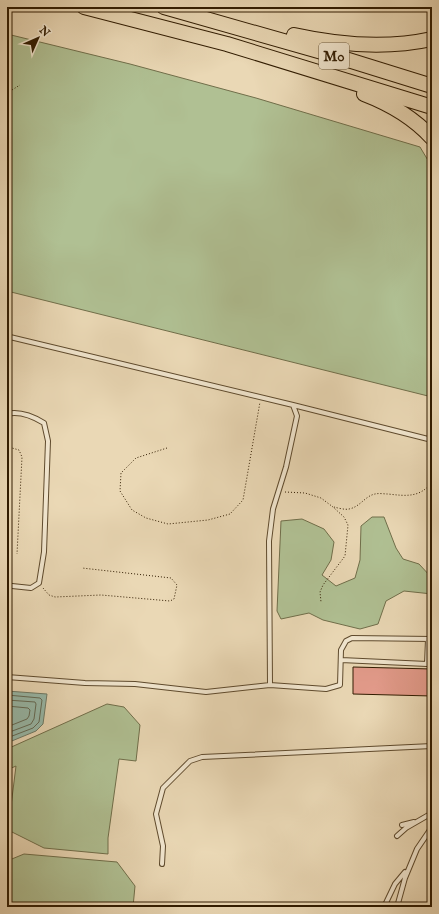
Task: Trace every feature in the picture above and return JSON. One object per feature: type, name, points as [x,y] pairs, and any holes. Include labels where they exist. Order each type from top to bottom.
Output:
[{"type":"highway","name":"M0","points":[[84,7],[283,60],[432,107]]},
{"type":"highway","name":"M0","points":[[164,7],[235,26],[432,86]]},
{"type":"highway","points":[[235,26],[264,29],[321,40],[366,45],[410,43],[432,39]]},
{"type":"highway","points":[[283,60],[302,71],[346,86],[387,104],[411,118],[432,138]]},
{"type":"lane","points":[[7,338],[10,337],[432,440]]},
{"type":"lane","points":[[270,685],[269,541],[272,509],[286,468],[297,416],[293,405]]},
{"type":"lane","points":[[7,414],[11,413],[33,417],[44,423],[48,441],[44,552],[39,583],[31,588],[12,586]]},
{"type":"lane","points":[[7,676],[85,683],[135,684],[206,692],[270,685],[326,690],[340,685],[341,650],[346,641],[352,638],[430,639],[427,664],[341,660]]},
{"type":"lane","points":[[162,864],[163,846],[156,814],[163,788],[190,761],[202,757],[432,746]]},
{"type":"lane","points":[[397,836],[418,820],[432,812]]},
{"type":"lane","points":[[402,824],[418,820]]},
{"type":"lane","points":[[397,907],[409,867],[417,850],[432,828]]},
{"type":"lane","points":[[384,907],[395,884],[409,867]]},
{"type":"path","points":[[7,94],[20,85]]},
{"type":"path","points":[[167,448],[136,458],[121,473],[120,491],[132,510],[146,518],[168,524],[208,520],[230,514],[243,500],[260,397]]},
{"type":"path","points":[[7,450],[12,448],[19,450],[22,457],[17,554]]},
{"type":"path","points":[[334,507],[349,509],[361,504],[368,497],[376,493],[404,496],[419,494],[429,487],[432,482]]},
{"type":"path","points":[[278,492],[305,493],[321,498],[334,507],[344,517],[348,525],[345,556],[323,585],[320,592],[321,602]]},
{"type":"path","points":[[39,583],[48,595],[55,597],[101,595],[170,601],[174,598],[176,585],[171,578],[82,568]]},
{"type":"shaded area","points":[[7,34],[130,64],[256,98],[420,147],[432,167],[432,397],[7,291]]},
{"type":"shaded area","points":[[372,517],[384,517],[396,548],[403,559],[419,564],[432,578],[432,594],[404,591],[386,601],[378,624],[360,629],[323,620],[309,613],[281,619],[277,611],[281,521],[302,519],[324,529],[334,542],[331,560],[322,575],[336,586],[355,578],[360,560],[361,526]]},
{"type":"shaded area","points":[[107,704],[124,707],[140,725],[136,761],[119,759],[108,838],[108,854],[44,848],[8,830],[16,766],[7,770],[7,749]]},
{"type":"shaded area","points":[[24,854],[117,862],[135,886],[133,907],[7,907],[7,861]]},
{"type":"water","points":[[7,691],[47,694],[43,724],[36,731],[7,743]]},
{"type":"building","points":[[353,667],[432,669],[432,696],[353,694]]}]
